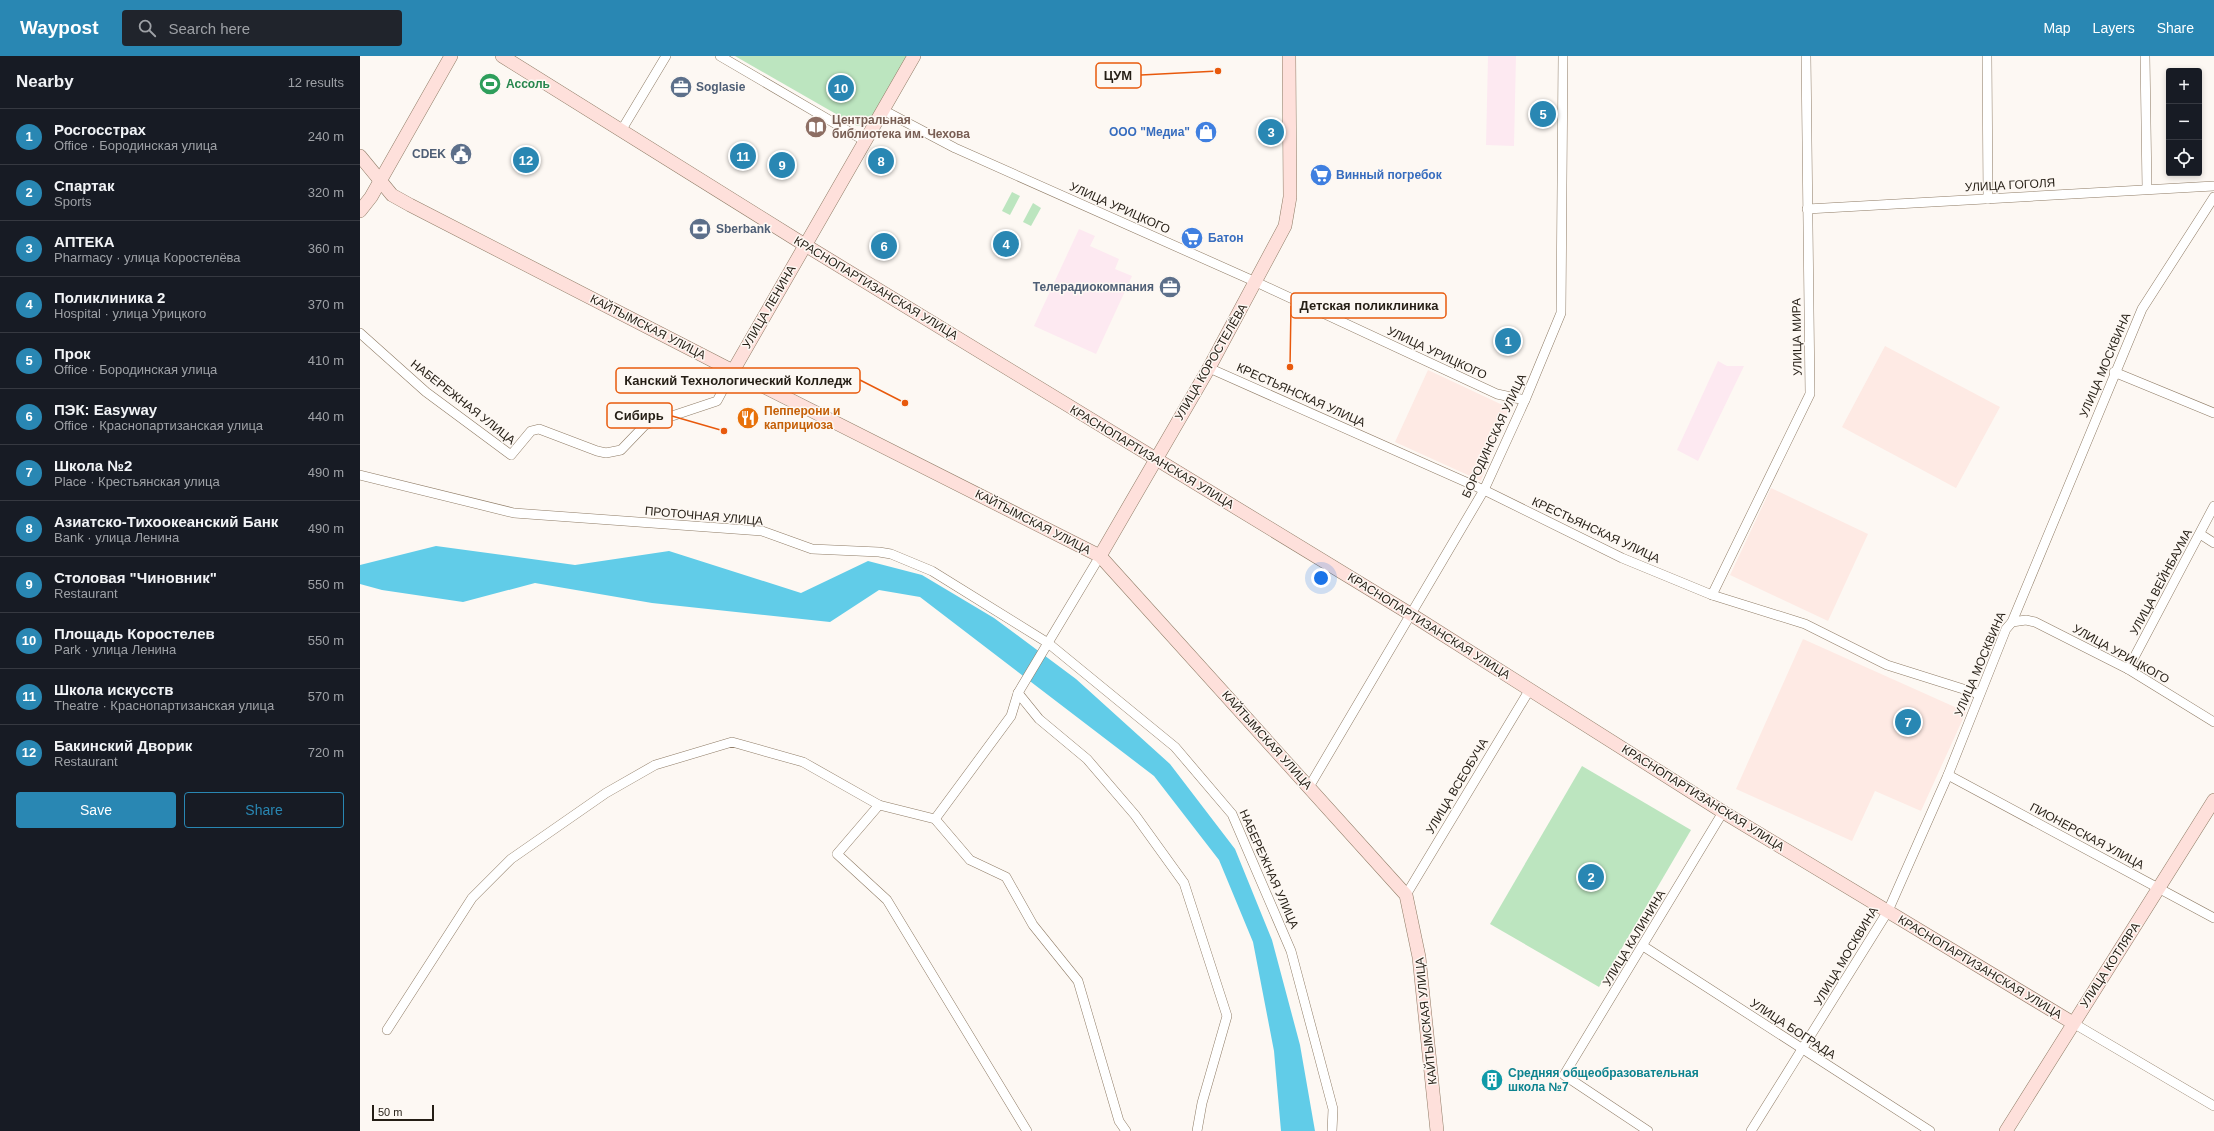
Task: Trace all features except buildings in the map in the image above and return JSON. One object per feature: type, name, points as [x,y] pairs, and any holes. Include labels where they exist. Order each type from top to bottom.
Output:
[{"type":"street","points":[[360,211],[380,182],[451,56]]},
{"type":"street","name":"КРАСНОПАРТИЗАНСКАЯ УЛИЦА","points":[[502,56],[805,245],[1412,615],[1723,812],[2072,1023],[2214,1106]]},
{"type":"street","points":[[621,131],[666,56]]},
{"type":"street","points":[[720,56],[865,141]]},
{"type":"street","name":"УЛИЦА ЛЕНИНА","points":[[733,371],[914,56]]},
{"type":"street","name":"УЛИЦА КОРОСТЕЛЁВА","points":[[935,819],[1011,716],[1018,693],[1100,556],[1209,368],[1280,238],[1289,212],[1289,56]]},
{"type":"street","name":"БОРОДИНСКАЯ УЛИЦА","points":[[1309,787],[1412,615],[1484,490],[1525,400],[1561,313],[1563,56]]},
{"type":"street","name":"УЛИЦА МИРА","points":[[1712,595],[1810,394],[1806,56]]},
{"type":"street","points":[[1987,56],[1988,199]]},
{"type":"street","points":[[2145,56],[2147,189]]},
{"type":"street","name":"УЛИЦА УРИЦКОГО","points":[[883,110],[955,148],[1256,282],[1497,394],[1525,400]]},
{"type":"street","name":"КАЙТЫМСКАЯ УЛИЦА","points":[[360,156],[392,195],[410,205],[733,371],[1100,556],[1406,895],[1420,957],[1437,1131]]},
{"type":"street","name":"УЛИЦА ГОГОЛЯ","points":[[1808,209],[2214,186]]},
{"type":"street","name":"УЛИЦА МОСКВИНА","points":[[1751,1131],[1888,911],[1948,775],[2006,629],[2012,622],[2114,372],[2142,309],[2214,197]]},
{"type":"street","name":"НАБЕРЕЖНАЯ УЛИЦА","points":[[360,333],[426,392],[511,455],[531,431],[539,429],[597,451],[606,453],[621,450],[645,425],[717,401],[733,371]]},
{"type":"street","name":"КРЕСТЬЯНСКАЯ УЛИЦА","points":[[1209,368],[1484,490],[1622,558],[1712,595],[1805,624],[1887,665],[1979,694]]},
{"type":"street","points":[[2114,372],[2214,413]]},
{"type":"street","name":"ПРОТОЧНАЯ УЛИЦА","points":[[360,475],[514,513],[762,531],[812,549],[879,552],[891,554],[932,571],[1048,643]]},
{"type":"street","name":"УЛИЦА ВЕЙНБАУМА","points":[[2128,669],[2214,506]]},
{"type":"street","points":[[2200,534],[2214,543]]},
{"type":"street","name":"УЛИЦА УРИЦКОГО","points":[[2012,622],[2026,620],[2035,622],[2128,669],[2214,722]]},
{"type":"street","name":"НАБЕРЕЖНАЯ УЛИЦА","points":[[1048,643],[1175,747],[1232,814],[1292,950],[1333,1109],[1332,1131]]},
{"type":"street","name":"УЛИЦА ВСЕОБУЧА","points":[[1406,895],[1530,689]]},
{"type":"street","points":[[1018,693],[1039,719],[1087,759],[1135,815],[1184,883],[1227,1016],[1202,1103],[1197,1131]]},
{"type":"street","points":[[387,1030],[472,898],[511,859],[606,793],[655,765],[732,742],[803,762],[879,805],[935,819],[970,860],[1006,877],[1034,925],[1078,981],[1119,1121],[1126,1131]]},
{"type":"street","name":"ПИОНЕРСКАЯ УЛИЦА","points":[[1948,775],[2214,918]]},
{"type":"street","name":"УЛИЦА КОТЛЯРА","points":[[2006,1131],[2072,1023],[2214,800]]},
{"type":"street","points":[[879,805],[837,854],[887,900],[1027,1131]]},
{"type":"street","name":"УЛИЦА КАЛИНИНА","points":[[1648,1131],[1564,1075],[1723,812]]},
{"type":"street","name":"УЛИЦА БОГРАДА","points":[[1643,946],[1930,1131]]},
{"type":"shaded area","points":[[1488,56],[1516,56],[1514,146],[1486,145]]},
{"type":"shaded area","points":[[1079,229],[1095,236],[1090,246],[1119,259],[1115,269],[1132,276],[1096,354],[1034,326]]},
{"type":"shaded area","points":[[1885,346],[2000,407],[1956,488],[1842,427]]},
{"type":"shaded area","points":[[1718,361],[1727,366],[1744,366],[1698,461],[1677,450]]},
{"type":"shaded area","points":[[1428,370],[1509,408],[1481,481],[1395,442]]},
{"type":"shaded area","points":[[1771,488],[1868,534],[1828,621],[1730,575]]},
{"type":"shaded area","points":[[1803,639],[1966,712],[1921,811],[1875,791],[1852,841],[1736,789]]},
{"type":"green space","points":[[735,56],[911,56],[869,123],[857,126]]},
{"type":"green space","points":[[1012,192],[1020,196],[1010,215],[1002,211]]},
{"type":"green space","points":[[1033,203],[1041,208],[1031,226],[1023,222]]},
{"type":"green space","points":[[1582,766],[1691,830],[1599,987],[1490,924]]},
{"type":"water","points":[[436,546],[575,565],[669,551],[801,593],[868,561],[922,575],[994,618],[1076,679],[1170,764],[1235,849],[1272,940],[1300,1045],[1315,1131],[1281,1131],[1274,1051],[1253,942],[1219,860],[1154,776],[920,597],[879,590],[830,622],[652,603],[535,583],[463,602],[382,590],[360,584],[360,565]]},
{"type":"place","name":"ЦУМ","points":[[1218,71]]},
{"type":"place","name":"Ассоль","points":[[490,84]]},
{"type":"place","name":"Soglasie","points":[[681,87]]},
{"type":"place","name":"Площадь Коростелев","points":[[841,88]]},
{"type":"place","name":"Прок","points":[[1543,114]]},
{"type":"place","name":"Центральная библиотека им. Чехова","points":[[816,127]]},
{"type":"place","name":"ООО \"Медиа\"","points":[[1206,132]]},
{"type":"place","name":"АПТЕКА","points":[[1271,132]]},
{"type":"place","name":"CDEK","points":[[461,154]]},
{"type":"place","name":"Школа искусств","points":[[743,156]]},
{"type":"place","name":"Бакинский Дворик","points":[[526,160]]},
{"type":"place","name":"Азиатско-Тихоокеанский Банк","points":[[881,161]]},
{"type":"place","name":"Столовая \"Чиновник\"","points":[[782,165]]},
{"type":"place","name":"Винный погребок","points":[[1321,175]]},
{"type":"place","name":"Sberbank","points":[[700,229]]},
{"type":"place","name":"Батон","points":[[1192,238]]},
{"type":"place","name":"Поликлиника 2","points":[[1006,244]]},
{"type":"place","name":"ПЭК: Easyway","points":[[884,246]]},
{"type":"place","name":"Телерадиокомпания","points":[[1170,287]]},
{"type":"place","name":"Росгосстрах","points":[[1508,341]]},
{"type":"place","name":"Детская поликлиника","points":[[1290,367]]},
{"type":"place","name":"Канский Технологический Колледж","points":[[905,403]]},
{"type":"place","name":"Пепперони и каприциоза","points":[[748,418]]},
{"type":"place","name":"Сибирь","points":[[724,431]]},
{"type":"place","name":"Школа №2","points":[[1908,722]]},
{"type":"place","name":"Спартак","points":[[1591,877]]},
{"type":"place","name":"Средняя общеобразовательная школа №7","points":[[1492,1080]]}]
